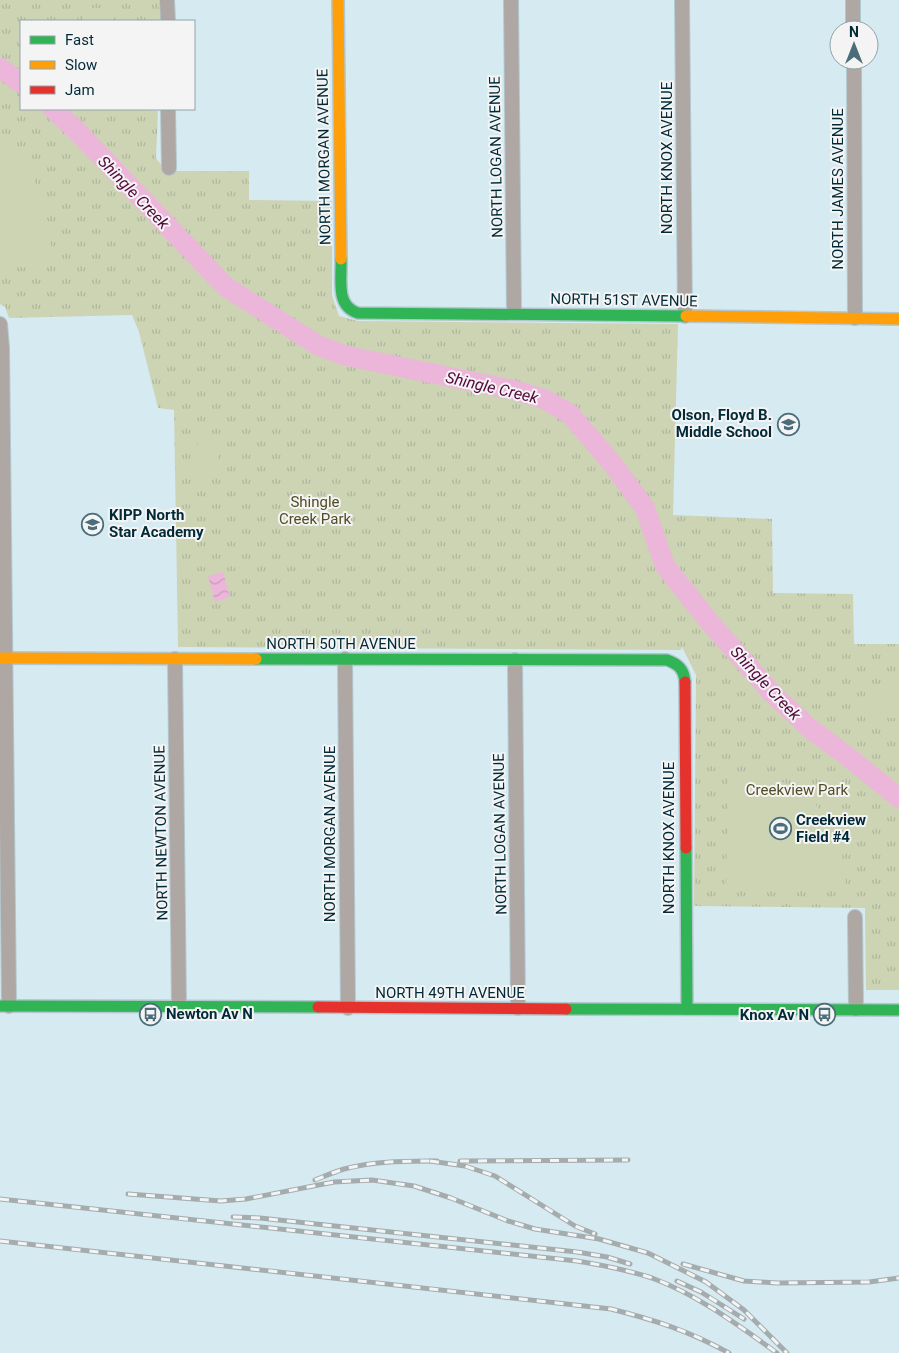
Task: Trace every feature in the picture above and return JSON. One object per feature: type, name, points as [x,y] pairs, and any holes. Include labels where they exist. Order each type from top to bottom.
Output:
[{"type":"street","points":[[167,0],[168,20]]},
{"type":"street","name":"NORTH MORGAN AVENUE","points":[[338,0],[342,300],[345,307],[350,310]]},
{"type":"street","name":"NORTH LOGAN AVENUE","points":[[511,0],[514,313]]},
{"type":"street","name":"NORTH KNOX AVENUE","points":[[682,0],[685,316]]},
{"type":"street","points":[[853,0],[853,20]]},
{"type":"street","name":"NORTH JAMES AVENUE","points":[[854,70],[855,318]]},
{"type":"street","points":[[168,110],[169,168]]},
{"type":"street","name":"NORTH 51ST AVENUE","points":[[350,310],[366,314],[514,313],[899,319]]},
{"type":"street","points":[[0,324],[2,348],[5,1006]]},
{"type":"street","name":"NORTH 50TH AVENUE","points":[[3,658],[667,660],[680,667]]},
{"type":"street","name":"NORTH NEWTON AVENUE","points":[[175,659],[179,1007]]},
{"type":"street","name":"NORTH MORGAN AVENUE","points":[[345,660],[348,1008]]},
{"type":"street","name":"NORTH LOGAN AVENUE","points":[[515,660],[518,1008]]},
{"type":"street","name":"NORTH KNOX AVENUE","points":[[680,667],[685,678],[687,1009]]},
{"type":"street","points":[[855,917],[856,1009]]},
{"type":"street","name":"NORTH 49TH AVENUE","points":[[5,1006],[899,1010]]},
{"type":"green space","points":[[0,0],[159,0],[160,20],[20,20],[20,110],[158,111],[156,158],[166,171],[249,171],[249,200],[332,201],[332,295],[339,316],[358,321],[678,324],[673,515],[772,519],[773,593],[853,594],[854,644],[899,644],[899,990],[866,990],[865,908],[694,906],[696,675],[682,647],[681,650],[178,647],[174,410],[158,408],[139,332],[132,315],[9,318],[5,307],[0,304]]},
{"type":"green space","points":[[84,8],[114,8],[114,20],[84,20]]},
{"type":"green space","points":[[0,135],[24,163],[40,194],[49,229],[52,266],[0,268]]},
{"type":"green space","points":[[199,435],[221,438],[216,477],[193,473]]},
{"type":"green space","points":[[865,689],[899,689],[899,718],[865,718]]},
{"type":"green space","name":"Creekview Field #4","points":[[728,773],[753,775],[777,780],[794,788],[820,809],[830,823],[837,838],[845,871],[846,889],[726,891]]},
{"type":"water","points":[[223,572],[230,597],[215,602],[208,576]]},
{"type":"waterway","name":"Shingle Creek","points":[[0,68],[20,82]]},
{"type":"waterway","name":"Shingle Creek","points":[[54,110],[76,130],[226,287],[319,346],[347,356],[514,390],[544,399],[570,414],[611,462],[645,508],[665,566],[712,625],[772,693],[808,727],[899,798]]},
{"type":"railway","points":[[460,1161],[628,1160]]},
{"type":"railway","points":[[430,1161],[465,1166],[495,1176],[575,1226],[595,1234]]},
{"type":"railway","points":[[315,1180],[344,1169],[367,1164],[437,1161]]},
{"type":"railway","points":[[128,1194],[221,1201],[246,1199],[334,1182],[372,1180],[414,1186],[451,1198],[508,1221],[535,1229],[599,1239],[648,1253],[706,1282],[744,1310],[787,1353]]},
{"type":"railway","points":[[0,1199],[577,1261],[605,1266],[652,1278],[685,1293],[717,1311],[777,1353]]},
{"type":"railway","points":[[233,1217],[260,1218],[577,1252],[607,1257],[630,1264]]},
{"type":"railway","points":[[0,1241],[611,1309],[672,1327],[700,1338],[729,1353]]},
{"type":"railway","points":[[683,1264],[744,1281],[777,1283],[869,1282],[899,1278]]},
{"type":"railway","points":[[677,1281],[701,1292],[744,1319]]},
{"type":"traffic: fast","points":[[341,259],[341,291],[343,298],[346,304],[358,313],[686,316]]},
{"type":"traffic: fast","points":[[256,659],[667,660],[680,668],[685,682]]},
{"type":"traffic: fast","points":[[686,848],[687,1009]]},
{"type":"traffic: fast","points":[[0,1006],[318,1007]]},
{"type":"traffic: fast","points":[[566,1009],[899,1010]]},
{"type":"traffic: slow","points":[[338,0],[341,259]]},
{"type":"traffic: slow","points":[[686,316],[899,319]]},
{"type":"traffic: slow","points":[[0,658],[256,659]]},
{"type":"traffic: jam","points":[[685,682],[686,848]]},
{"type":"traffic: jam","points":[[318,1007],[566,1009]]},
{"type":"place","name":"Olson, Floyd B. Middle School","points":[[788,424]]},
{"type":"place","name":"KIPP North Star Academy","points":[[93,524]]},
{"type":"place","name":"Creekview Field #4","points":[[780,829]]},
{"type":"place","name":"Newton Av N","points":[[150,1014]]},
{"type":"place","name":"Knox Av N","points":[[825,1015]]},
{"type":"park label","name":"Shingle Creek Park","points":[[315,510]]},
{"type":"park label","name":"Creekview Park","points":[[797,790]]}]
